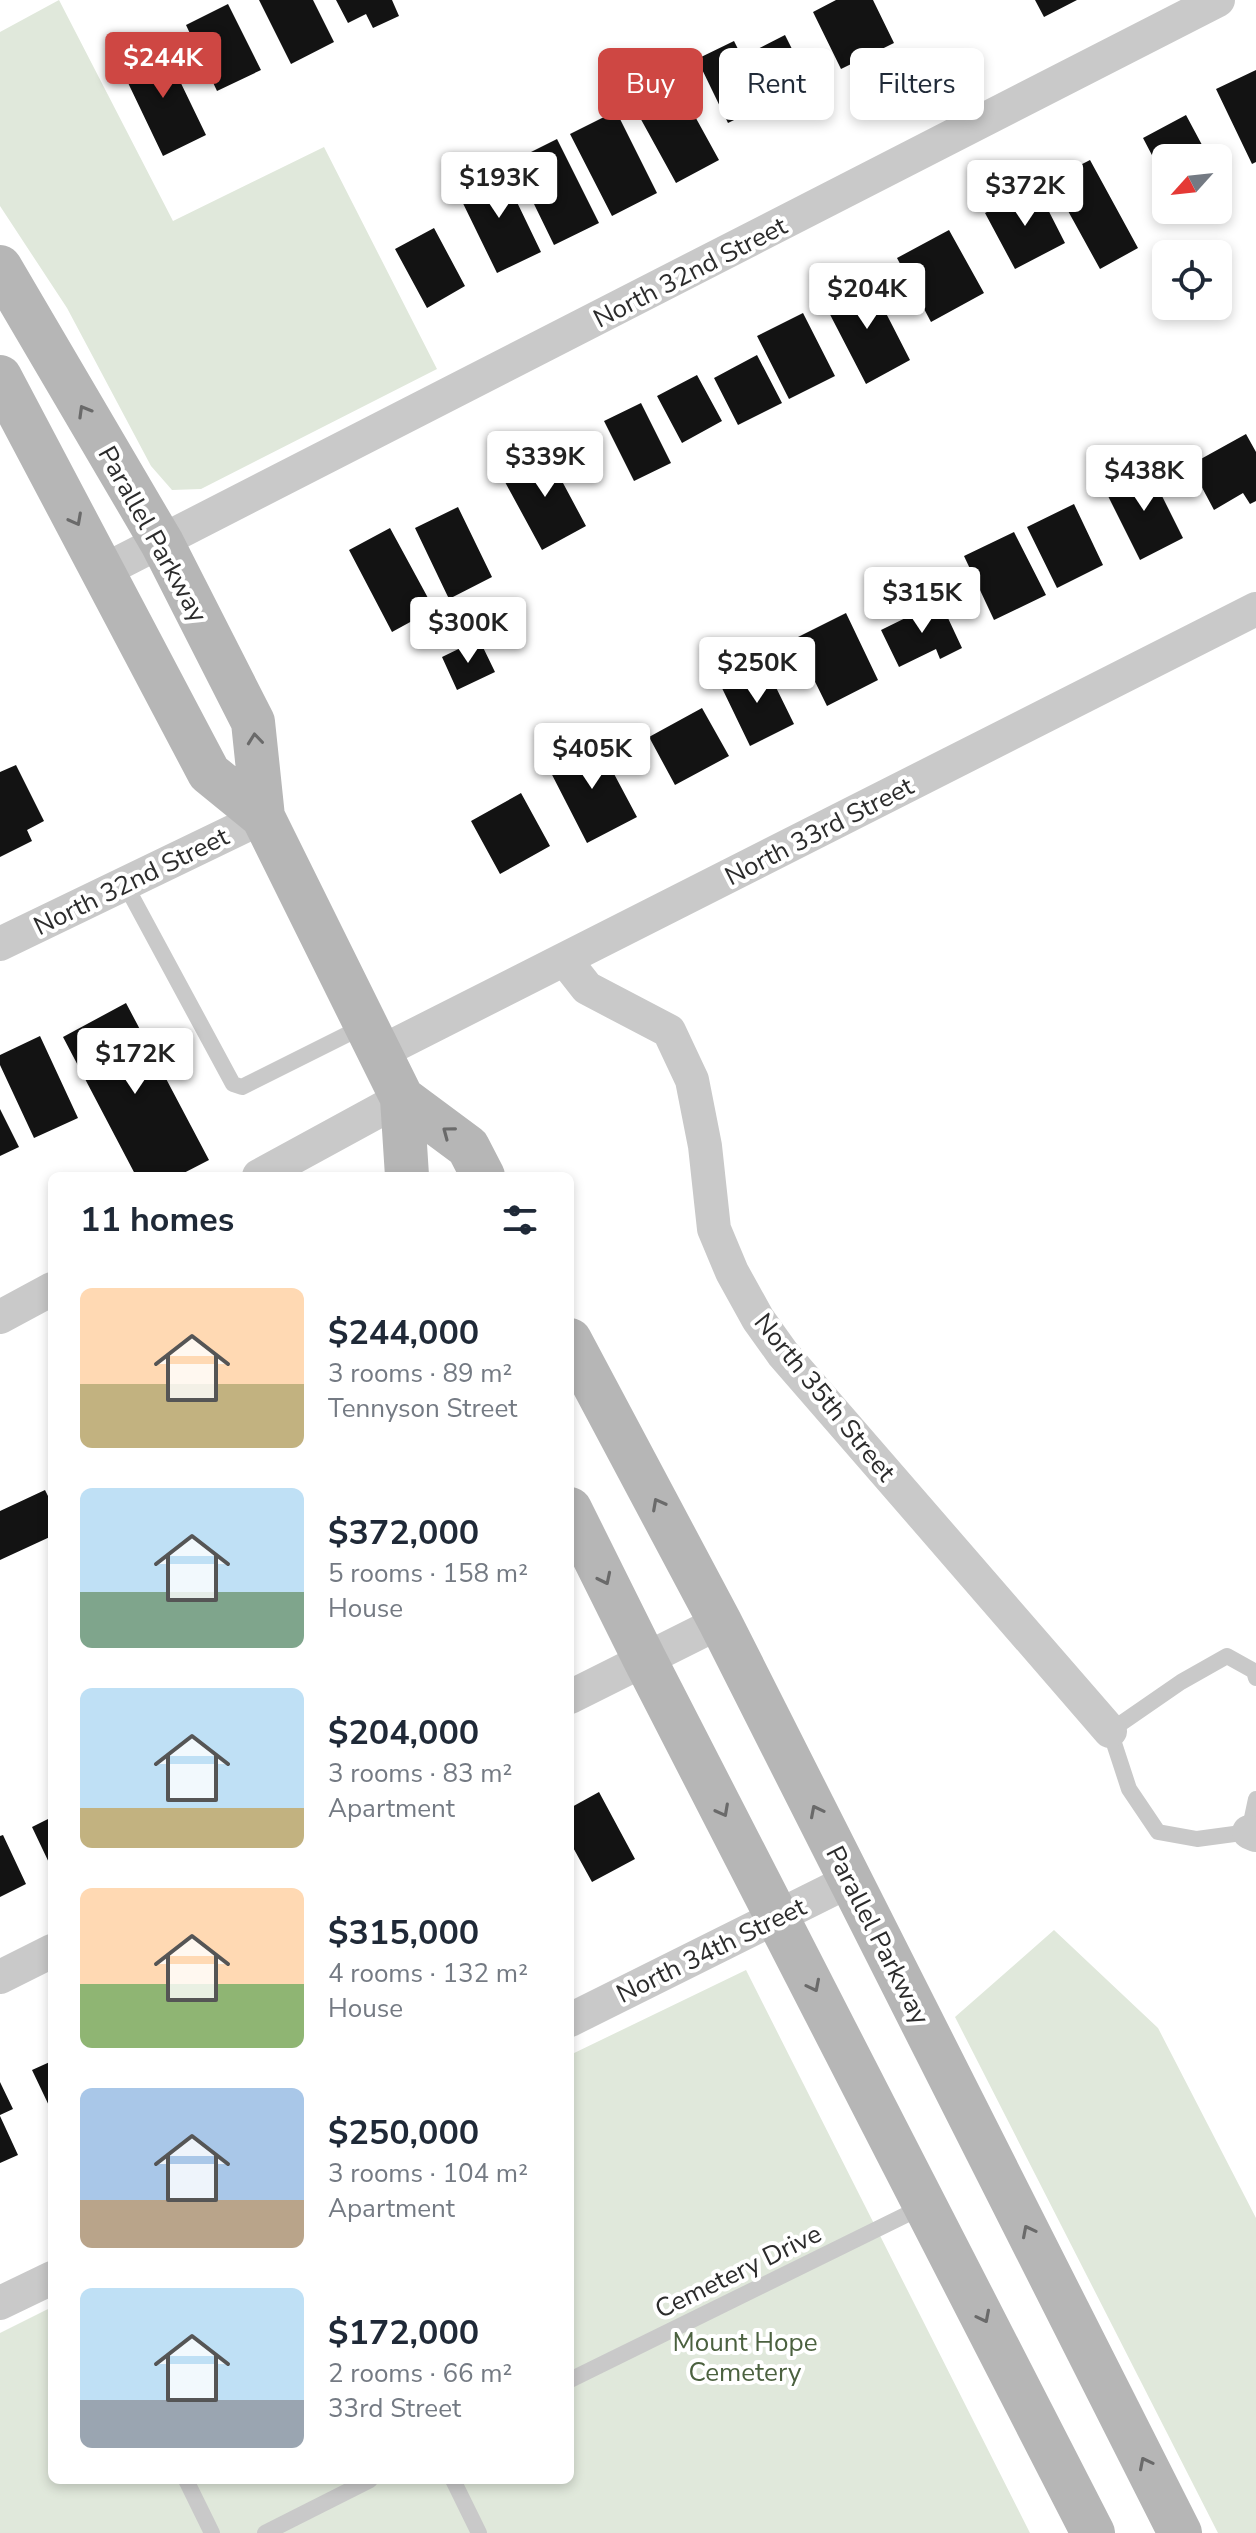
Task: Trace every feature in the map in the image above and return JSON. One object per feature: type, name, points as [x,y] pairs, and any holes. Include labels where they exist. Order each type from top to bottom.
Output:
[{"type":"main road","name":"Parallel Parkway","points":[[0,267],[162,543],[253,722],[263,817],[402,1098],[407,1172]]},
{"type":"main road","name":"Parallel Parkway","points":[[0,377],[209,773],[263,817]]},
{"type":"main road","name":"Parallel Parkway","points":[[402,1098],[468,1147],[481,1172]]},
{"type":"main road","name":"Parallel Parkway","points":[[574,1348],[720,1622],[1180,2533]]},
{"type":"main road","points":[[574,1517],[1093,2533]]},
{"type":"street","name":"North 32nd Street","points":[[103,571],[1218,0]]},
{"type":"street","name":"North 33rd Street","points":[[374,1038],[565,960],[1256,609]]},
{"type":"street","name":"North 32nd Street","points":[[0,944],[263,817]]},
{"type":"street","name":"North 35th Street","points":[[565,960],[587,988],[669,1031],[692,1080],[705,1146],[714,1229],[732,1272],[783,1354],[1110,1731]]},
{"type":"street","points":[[266,1172],[402,1098]]},
{"type":"street","points":[[0,1317],[48,1291]]},
{"type":"street","points":[[574,1695],[720,1622]]},
{"type":"street","name":"North 34th Street","points":[[574,2018],[851,1880]]},
{"type":"street","points":[[0,1977],[48,1953]]},
{"type":"street","points":[[0,2303],[48,2280]]},
{"type":"lane","points":[[125,884],[233,1084],[242,1087],[374,1038]]},
{"type":"lane","points":[[1256,1678],[1254,1671],[1227,1656],[1181,1682],[1110,1731],[1129,1789],[1158,1832],[1197,1839],[1253,1834],[1256,1799]]},
{"type":"lane","name":"Cemetery Drive","points":[[574,2378],[926,2205]]},
{"type":"lane","points":[[188,2484],[212,2533]]},
{"type":"lane","points":[[265,2533],[362,2484]]},
{"type":"lane","points":[[455,2484],[479,2533]]},
{"type":"green space","points":[[59,0],[173,221],[324,147],[437,369],[201,489],[172,490],[151,466],[67,308],[0,206],[0,32]]},
{"type":"green space","points":[[1054,1930],[1158,2028],[1256,2218],[1256,2533],[1218,2533],[955,2017]]},
{"type":"green space","name":"Mount Hope Cemetery","points":[[746,1970],[1030,2533],[0,2533],[0,2333],[48,2309],[48,2484],[574,2484],[574,2053]]},
{"type":"building","points":[[259,0],[313,0],[334,42],[291,64]]},
{"type":"building","points":[[336,0],[392,0],[399,16],[373,28],[366,14],[348,23]]},
{"type":"building","points":[[836,0],[873,0],[894,43],[884,48],[850,48],[850,65],[841,69],[834,48],[831,48],[813,12]]},
{"type":"building","points":[[1035,0],[1077,0],[1044,17]]},
{"type":"building","points":[[228,4],[261,70],[217,91],[186,25]]},
{"type":"building","points":[[785,35],[792,48],[760,48]]},
{"type":"building","points":[[734,41],[738,48],[720,48]]},
{"type":"building","points":[[162,44],[206,135],[163,156],[119,64]]},
{"type":"building","points":[[719,48],[719,104],[703,71],[703,56]]},
{"type":"building","points":[[1256,70],[1256,162],[1252,164],[1216,89]]},
{"type":"building","points":[[1186,115],[1202,144],[1152,144],[1152,155],[1143,138]]},
{"type":"building","points":[[598,120],[620,120],[657,193],[612,216],[570,134]]},
{"type":"building","points":[[641,120],[697,120],[719,160],[676,183]]},
{"type":"building","points":[[557,139],[599,223],[554,245],[513,161]]},
{"type":"building","points":[[1090,160],[1138,248],[1100,269],[1051,180]]},
{"type":"building","points":[[500,167],[541,252],[497,273],[456,189]]},
{"type":"building","points":[[1036,186],[1065,243],[1015,269],[985,213]]},
{"type":"building","points":[[434,228],[465,286],[427,308],[395,249]]},
{"type":"building","points":[[949,230],[984,293],[931,322],[897,258]]},
{"type":"building","points":[[868,278],[910,360],[866,384],[823,301]]},
{"type":"building","points":[[803,313],[835,376],[789,399],[757,336]]},
{"type":"building","points":[[757,355],[782,403],[738,425],[714,378]]},
{"type":"building","points":[[697,375],[722,421],[682,443],[657,396]]},
{"type":"building","points":[[641,403],[671,463],[634,481],[604,421]]},
{"type":"building","points":[[1246,434],[1256,452],[1256,501],[1250,504],[1243,493],[1214,510],[1190,465]]},
{"type":"building","points":[[549,444],[568,480],[563,483],[586,526],[542,550],[505,482],[526,472],[520,461]]},
{"type":"building","points":[[1147,466],[1183,538],[1140,560],[1104,488]]},
{"type":"building","points":[[1074,504],[1103,565],[1057,588],[1027,527]]},
{"type":"building","points":[[458,507],[492,577],[449,599],[415,528]]},
{"type":"building","points":[[390,528],[434,609],[392,632],[349,550]]},
{"type":"building","points":[[1014,532],[1046,595],[994,620],[964,556]]},
{"type":"building","points":[[940,601],[962,648],[940,659],[936,649],[899,667],[881,630]]},
{"type":"building","points":[[846,613],[878,680],[827,706],[794,639]]},
{"type":"building","points":[[479,639],[495,672],[457,690],[442,657]]},
{"type":"building","points":[[765,665],[794,724],[750,746],[721,686]]},
{"type":"building","points":[[702,708],[729,756],[675,785],[649,737]]},
{"type":"building","points":[[596,740],[637,817],[587,843],[547,765]]},
{"type":"building","points":[[16,765],[44,821],[27,830],[32,841],[0,857],[0,772]]},
{"type":"building","points":[[521,793],[550,846],[500,874],[471,821]]},
{"type":"building","points":[[126,1003],[209,1160],[186,1172],[134,1172],[63,1037]]},
{"type":"building","points":[[40,1036],[78,1118],[34,1138],[0,1065],[0,1055]]},
{"type":"building","points":[[0,1109],[19,1147],[0,1156]]},
{"type":"building","points":[[45,1490],[48,1496],[48,1538],[0,1560],[0,1511]]},
{"type":"building","points":[[599,1792],[635,1859],[592,1882],[574,1849],[574,1806]]},
{"type":"building","points":[[48,1819],[48,1861],[32,1827]]},
{"type":"building","points":[[3,1835],[26,1884],[0,1897],[0,1836]]},
{"type":"building","points":[[48,2063],[48,2104],[32,2070]]},
{"type":"building","points":[[0,2082],[13,2109],[0,2115]]},
{"type":"building","points":[[0,2116],[18,2155],[0,2163]]}]
